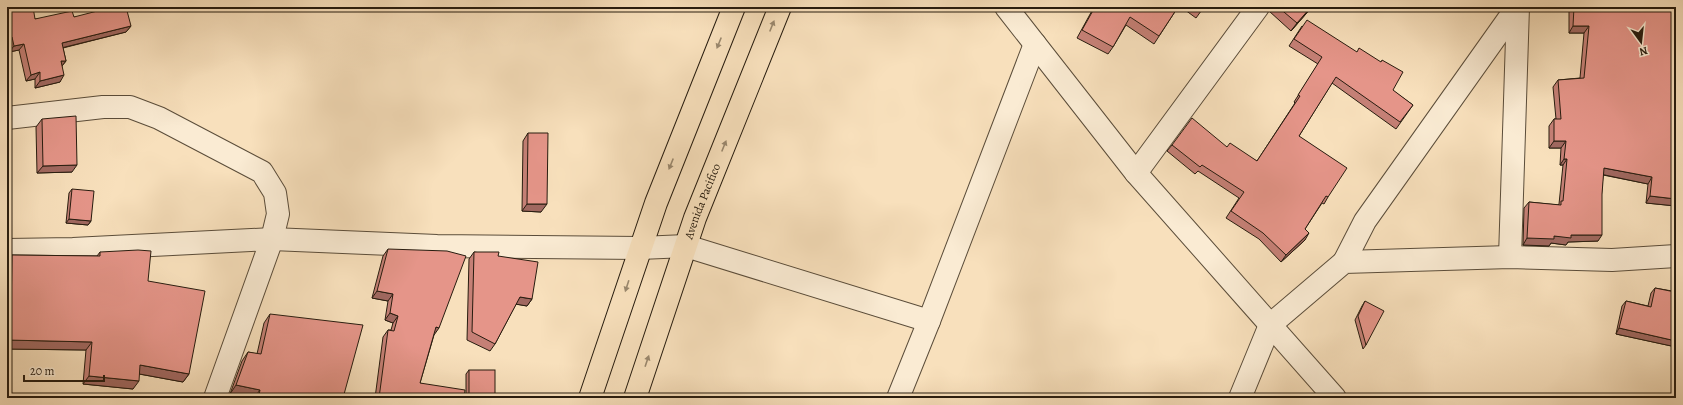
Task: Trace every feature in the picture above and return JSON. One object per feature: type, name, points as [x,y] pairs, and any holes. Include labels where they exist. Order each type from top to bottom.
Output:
[{"type":"main road","points":[[590,398],[656,203],[734,7]]},
{"type":"main road","name":"Avenida Pacifico","points":[[635,398],[695,218],[780,7]]},
{"type":"street","points":[[1007,7],[1136,173],[1335,398]]},
{"type":"street","points":[[1136,173],[1258,7]]},
{"type":"street","points":[[1510,256],[1517,7]]},
{"type":"street","points":[[1240,398],[1270,325],[1344,262],[1365,220],[1517,7]]},
{"type":"street","points":[[898,398],[1035,44]]},
{"type":"street","points":[[7,118],[103,107],[130,107],[159,118],[262,172],[275,193],[278,214],[272,239],[215,398]]},
{"type":"street","points":[[7,250],[272,239],[437,246],[640,248],[686,246],[929,321]]},
{"type":"street","points":[[1344,262],[1510,256],[1612,260],[1676,256]]},
{"type":"building","points":[[7,7],[33,7],[35,19],[72,11],[74,17],[113,7],[126,7],[131,26],[62,43],[66,61],[61,61],[64,75],[40,81],[40,72],[31,75],[24,44],[14,46],[12,37],[7,38]]},
{"type":"building","points":[[1095,7],[1178,7],[1159,36],[1130,17],[1113,47],[1082,30]]},
{"type":"building","points":[[1196,7],[1203,7],[1201,10]]},
{"type":"building","points":[[1278,7],[1311,7],[1297,23]]},
{"type":"building","points":[[1574,7],[1676,7],[1676,199],[1650,196],[1652,177],[1604,168],[1602,194],[1602,235],[1571,235],[1571,238],[1554,236],[1554,239],[1527,238],[1529,202],[1561,205],[1561,201],[1563,201],[1567,159],[1564,159],[1566,141],[1554,141],[1554,119],[1561,119],[1558,80],[1584,78],[1589,26],[1573,26]]},
{"type":"building","points":[[1307,20],[1357,52],[1359,48],[1381,62],[1382,60],[1403,72],[1393,90],[1413,105],[1400,122],[1336,77],[1299,136],[1347,168],[1328,197],[1326,196],[1305,229],[1309,233],[1286,255],[1263,233],[1231,211],[1244,192],[1202,165],[1200,167],[1172,145],[1192,118],[1227,147],[1230,143],[1257,161],[1300,96],[1298,95],[1322,57],[1294,39]]},
{"type":"building","points":[[76,116],[77,165],[43,166],[42,119]]},
{"type":"building","points":[[528,133],[548,133],[547,204],[527,204]]},
{"type":"building","points":[[72,189],[94,191],[91,221],[69,219]]},
{"type":"building","points":[[388,249],[447,251],[466,256],[439,328],[436,327],[420,383],[465,390],[464,398],[379,398],[388,330],[394,331],[398,316],[390,313],[393,294],[377,291]]},
{"type":"building","points":[[138,250],[151,251],[148,281],[205,291],[189,374],[140,365],[139,381],[89,376],[92,342],[7,340],[7,316],[11,316],[12,255],[100,256],[100,252]]},
{"type":"building","points":[[474,252],[499,252],[498,256],[538,262],[532,299],[520,297],[495,344],[472,332]]},
{"type":"building","points":[[1676,284],[1676,341],[1619,328],[1626,301],[1651,307],[1655,288],[1675,292]]},
{"type":"building","points":[[1365,301],[1384,311],[1366,345],[1358,316]]},
{"type":"building","points":[[270,314],[363,325],[343,398],[275,398],[259,395],[260,390],[236,385],[248,352],[261,354]]},
{"type":"building","points":[[469,370],[495,370],[495,398],[469,398]]}]
